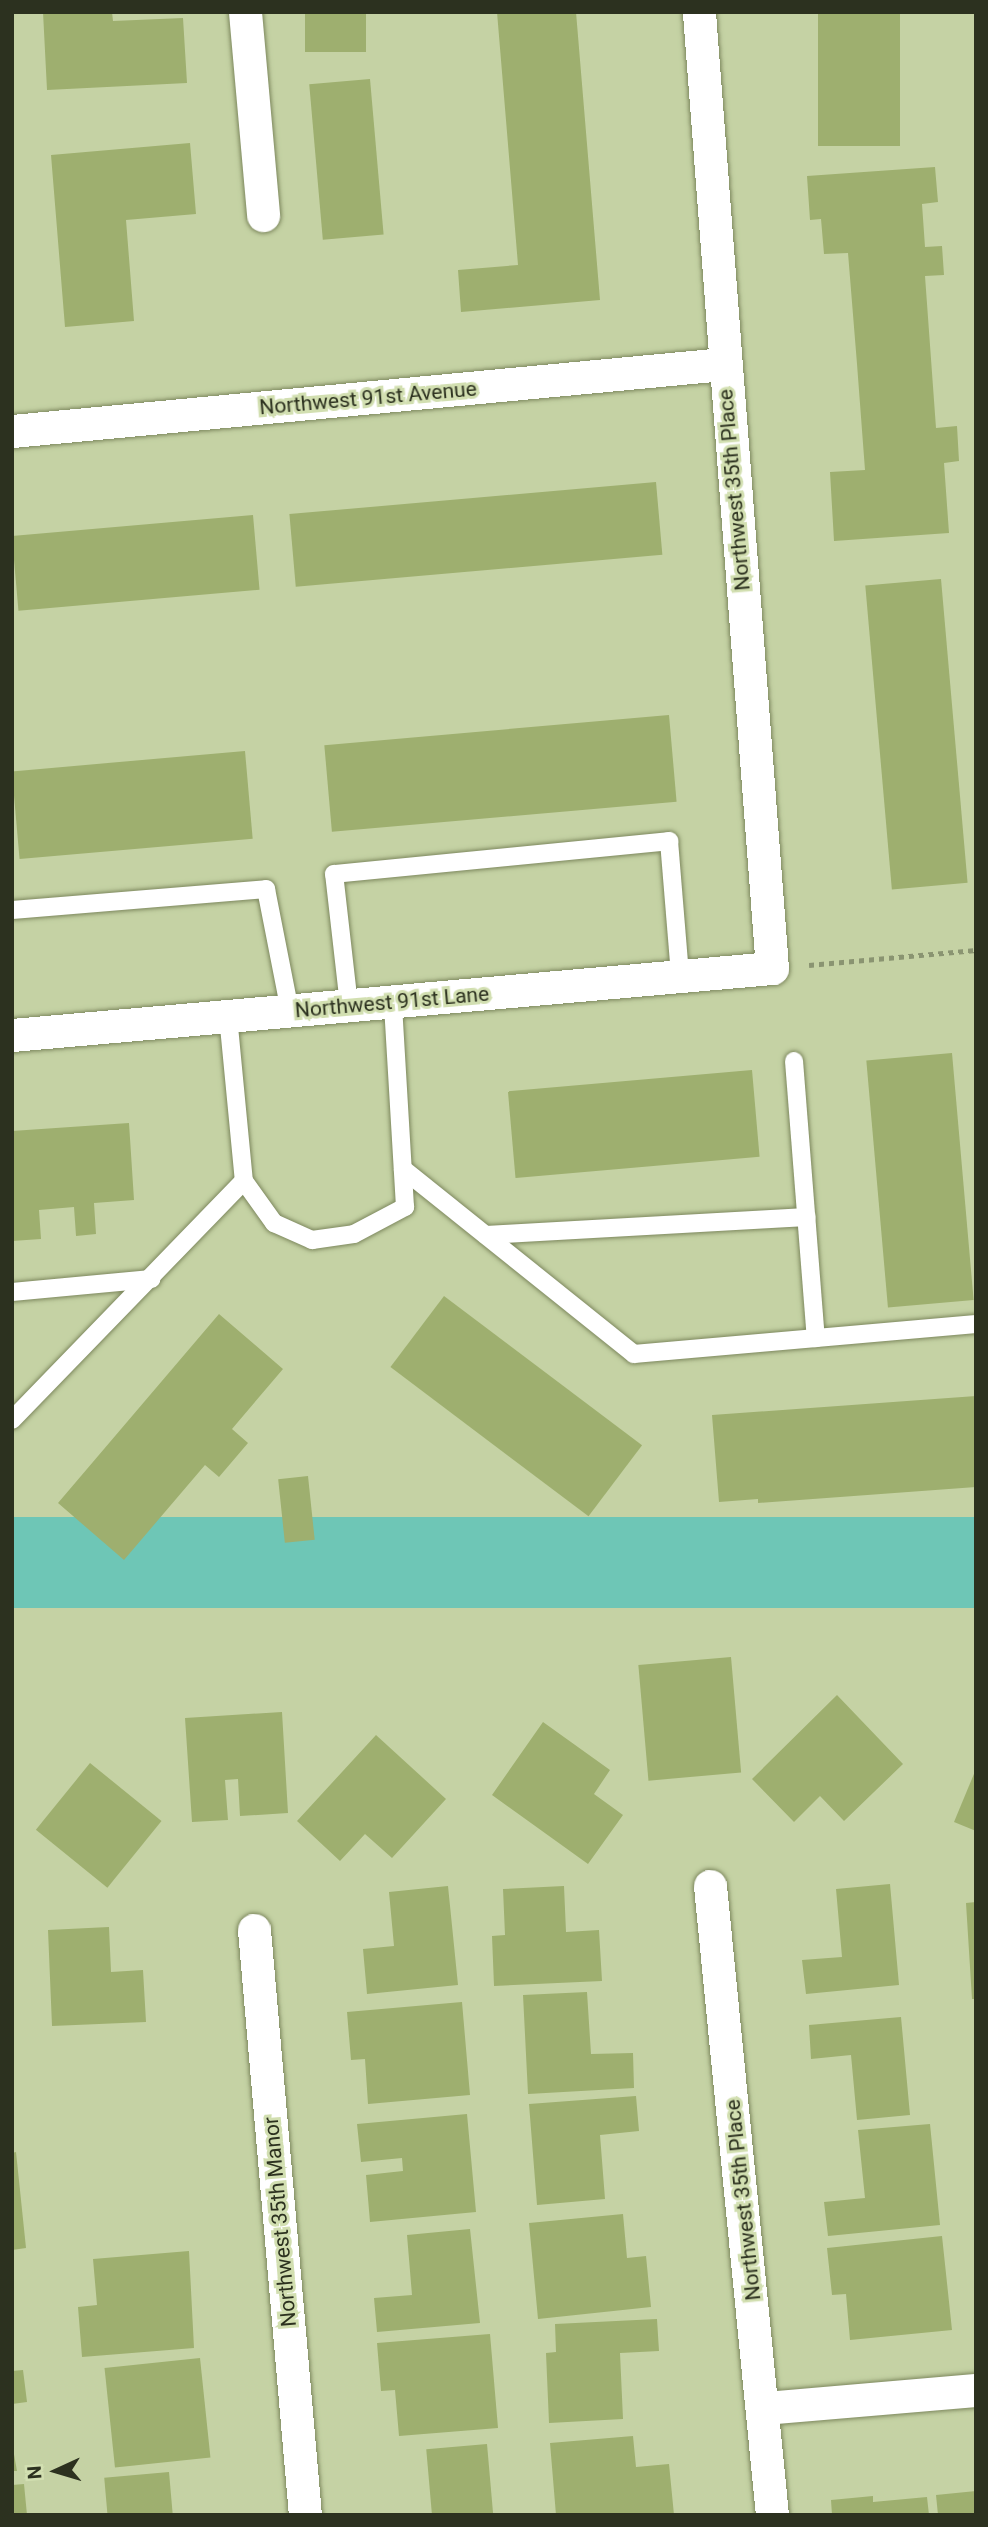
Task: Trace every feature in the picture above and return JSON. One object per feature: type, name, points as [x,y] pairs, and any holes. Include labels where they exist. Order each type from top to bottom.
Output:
[{"type":"street","points":[[245,12],[263,215]]},
{"type":"street","name":"Northwest 35th Place","points":[[699,12],[772,968]]},
{"type":"street","name":"Northwest 91st Avenue","points":[[12,431],[724,364]]},
{"type":"street","name":"Northwest 91st Lane","points":[[12,1035],[772,968]]},
{"type":"street","name":"Northwest 35th Place","points":[[710,1886],[765,2408],[772,2515]]},
{"type":"street","name":"Northwest 35th Manor","points":[[254,1930],[305,2515]]},
{"type":"street","points":[[765,2408],[976,2390]]},
{"type":"lane","points":[[349,1005],[334,874],[669,841],[680,976]]},
{"type":"lane","points":[[12,911],[266,889],[290,1011]]},
{"type":"lane","points":[[228,1016],[244,1181],[274,1223],[312,1240],[354,1234],[405,1207],[393,1002]]},
{"type":"lane","points":[[794,1061],[816,1338]]},
{"type":"lane","points":[[403,1169],[634,1354],[976,1324]]},
{"type":"lane","points":[[12,1420],[244,1181]]},
{"type":"lane","points":[[486,1235],[806,1217]]},
{"type":"lane","points":[[12,1292],[150,1279]]},
{"type":"path","points":[[772,968],[976,950]]},
{"type":"water","points":[[12,1517],[976,1517],[976,1608],[12,1608]]},
{"type":"building","points":[[43,12],[112,12],[113,21],[183,18],[187,83],[47,90]]},
{"type":"building","points":[[305,12],[366,12],[366,52],[305,52]]},
{"type":"building","points":[[497,12],[576,12],[600,300],[461,312],[458,270],[518,265]]},
{"type":"building","points":[[818,12],[900,12],[900,146],[818,146]]},
{"type":"building","points":[[370,79],[384,234],[323,240],[309,84]]},
{"type":"building","points":[[190,143],[196,214],[126,220],[134,321],[65,327],[51,155]]},
{"type":"building","points":[[935,167],[938,202],[922,204],[925,247],[942,246],[944,275],[925,276],[936,428],[957,426],[959,461],[944,463],[949,533],[834,541],[830,472],[865,470],[848,253],[824,254],[821,219],[810,220],[807,176]]},
{"type":"building","points":[[656,482],[662,555],[296,587],[289,514]]},
{"type":"building","points":[[253,515],[260,590],[18,611],[12,536]]},
{"type":"building","points":[[941,579],[968,883],[892,889],[865,586]]},
{"type":"building","points":[[669,715],[677,802],[332,832],[324,745]]},
{"type":"building","points":[[245,751],[253,839],[20,859],[12,771]]},
{"type":"building","points":[[952,1053],[974,1300],[888,1308],[866,1060]]},
{"type":"building","points":[[752,1070],[760,1157],[516,1178],[508,1091]]},
{"type":"building","points":[[129,1123],[134,1200],[94,1203],[96,1234],[76,1236],[74,1207],[39,1210],[41,1239],[12,1241],[12,1131]]},
{"type":"building","points":[[444,1296],[642,1445],[589,1516],[390,1367]]},
{"type":"building","points":[[219,1314],[283,1369],[232,1429],[248,1443],[219,1477],[205,1465],[124,1560],[58,1503]]},
{"type":"building","points":[[976,1396],[976,1487],[758,1503],[758,1499],[719,1502],[712,1415]]},
{"type":"building","points":[[308,1476],[315,1540],[285,1543],[278,1479]]},
{"type":"building","points":[[731,1657],[741,1773],[648,1781],[638,1665]]},
{"type":"building","points":[[837,1695],[903,1764],[844,1821],[820,1796],[794,1822],[752,1779]]},
{"type":"building","points":[[282,1712],[288,1813],[240,1816],[238,1779],[225,1780],[228,1820],[192,1822],[185,1718]]},
{"type":"building","points":[[543,1722],[610,1770],[594,1794],[623,1815],[588,1864],[492,1795]]},
{"type":"building","points":[[376,1735],[446,1799],[392,1858],[365,1834],[340,1861],[297,1821]]},
{"type":"building","points":[[90,1763],[161,1821],[107,1888],[36,1830]]},
{"type":"building","points":[[976,1769],[976,1831],[954,1822]]},
{"type":"building","points":[[890,1884],[899,1985],[806,1994],[802,1960],[842,1957],[836,1889]]},
{"type":"building","points":[[448,1886],[458,1985],[367,1994],[363,1949],[394,1946],[389,1892]]},
{"type":"building","points":[[564,1886],[566,1932],[599,1930],[602,1981],[494,1986],[492,1936],[505,1935],[503,1889]]},
{"type":"building","points":[[976,1902],[976,1999],[972,1999],[966,1903]]},
{"type":"building","points":[[109,1927],[111,1972],[143,1970],[146,2022],[52,2026],[48,1930]]},
{"type":"building","points":[[587,1992],[591,2054],[633,2053],[634,2088],[528,2094],[523,1995]]},
{"type":"building","points":[[462,2002],[470,2095],[368,2104],[365,2059],[351,2060],[347,2012]]},
{"type":"building","points":[[901,2017],[910,2115],[857,2120],[851,2055],[811,2059],[809,2025]]},
{"type":"building","points":[[636,2096],[639,2131],[600,2135],[605,2199],[537,2205],[529,2104]]},
{"type":"building","points":[[467,2114],[476,2212],[370,2222],[366,2175],[403,2171],[402,2158],[361,2162],[357,2124]]},
{"type":"building","points":[[930,2124],[940,2225],[828,2236],[824,2202],[865,2198],[858,2130]]},
{"type":"building","points":[[16,2152],[26,2248],[12,2250],[12,2153]]},
{"type":"building","points":[[623,2214],[627,2258],[646,2256],[651,2307],[538,2319],[529,2223]]},
{"type":"building","points":[[470,2229],[480,2323],[377,2332],[374,2298],[412,2295],[407,2235]]},
{"type":"building","points":[[942,2236],[952,2330],[850,2340],[846,2294],[832,2295],[827,2248]]},
{"type":"building","points":[[189,2251],[194,2348],[82,2357],[78,2307],[97,2305],[93,2259]]},
{"type":"building","points":[[657,2319],[659,2351],[620,2353],[623,2419],[549,2423],[546,2353],[556,2352],[555,2324]]},
{"type":"building","points":[[490,2334],[498,2428],[399,2436],[395,2390],[381,2391],[377,2343]]},
{"type":"building","points":[[200,2358],[210,2457],[115,2467],[105,2368]]},
{"type":"building","points":[[23,2370],[27,2402],[12,2404],[12,2371]]},
{"type":"building","points":[[633,2436],[636,2467],[669,2464],[674,2515],[556,2515],[550,2443]]},
{"type":"building","points":[[12,2443],[17,2471],[12,2471]]},
{"type":"building","points":[[487,2444],[493,2515],[432,2515],[426,2449]]},
{"type":"building","points":[[169,2472],[173,2515],[108,2515],[104,2478]]},
{"type":"building","points":[[24,2484],[27,2515],[12,2515],[12,2485]]},
{"type":"building","points":[[976,2491],[976,2515],[938,2515],[936,2495]]},
{"type":"building","points":[[873,2496],[873,2502],[927,2497],[929,2515],[832,2515],[831,2500]]}]
